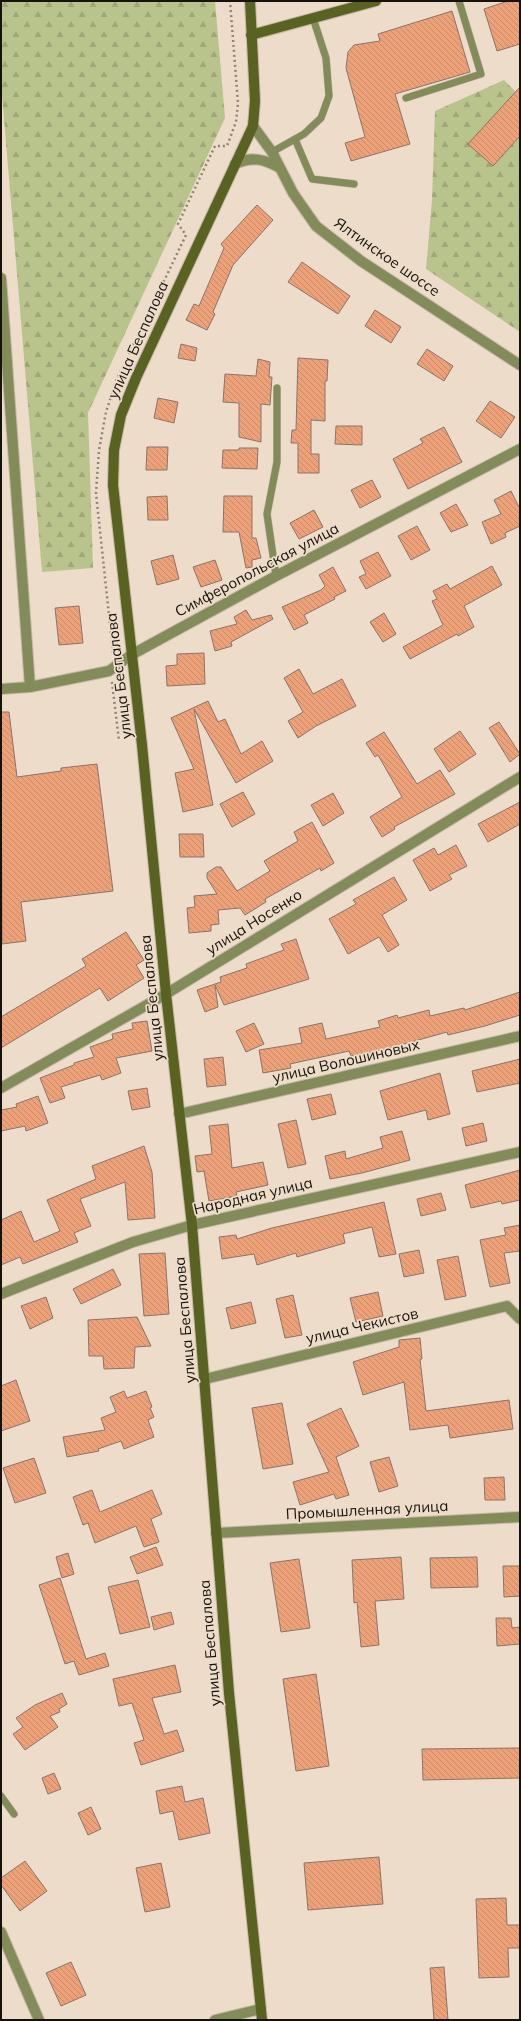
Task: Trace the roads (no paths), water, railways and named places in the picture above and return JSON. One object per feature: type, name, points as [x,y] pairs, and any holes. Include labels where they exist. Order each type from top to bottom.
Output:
[{"type":"main road","name":"улица Беспалова","points":[[250,1],[255,94],[253,126],[136,378],[121,414],[114,450],[112,485],[142,745],[166,994],[192,1225],[229,1693],[262,2020]]},
{"type":"main road","points":[[251,35],[376,1]]},
{"type":"street","name":"Ялтинское шоссе","points":[[253,126],[272,152],[293,193],[316,226],[361,261],[520,365]]},
{"type":"street","points":[[235,164],[244,160],[256,158],[269,162],[280,169]]},
{"type":"street","points":[[1,278],[30,687]]},
{"type":"street","name":"Симферопольская улица","points":[[1,689],[30,687],[109,671],[131,655],[276,576],[520,449]]},
{"type":"street","name":"улица Носенко","points":[[1,1088],[166,994],[520,777]]},
{"type":"street","name":"улица Волошиновых","points":[[179,1114],[520,1036]]},
{"type":"street","name":"Народная улица","points":[[1,1294],[133,1242],[192,1225],[520,1152]]},
{"type":"street","name":"улица Чекистов","points":[[205,1379],[507,1306],[520,1319]]},
{"type":"street","name":"Промышленная улица","points":[[216,1533],[520,1517]]},
{"type":"street","points":[[1,1932],[39,2020]]},
{"type":"street","points":[[215,2020],[261,2009]]},
{"type":"lane","points":[[406,98],[481,74],[459,1]]},
{"type":"lane","points":[[272,152],[304,134],[321,118],[329,96],[326,58],[313,18]]},
{"type":"lane","points":[[296,138],[312,179],[354,184]]},
{"type":"lane","points":[[276,576],[267,514],[277,462],[277,388]]},
{"type":"lane","points":[[1,1796],[14,1814]]}]
